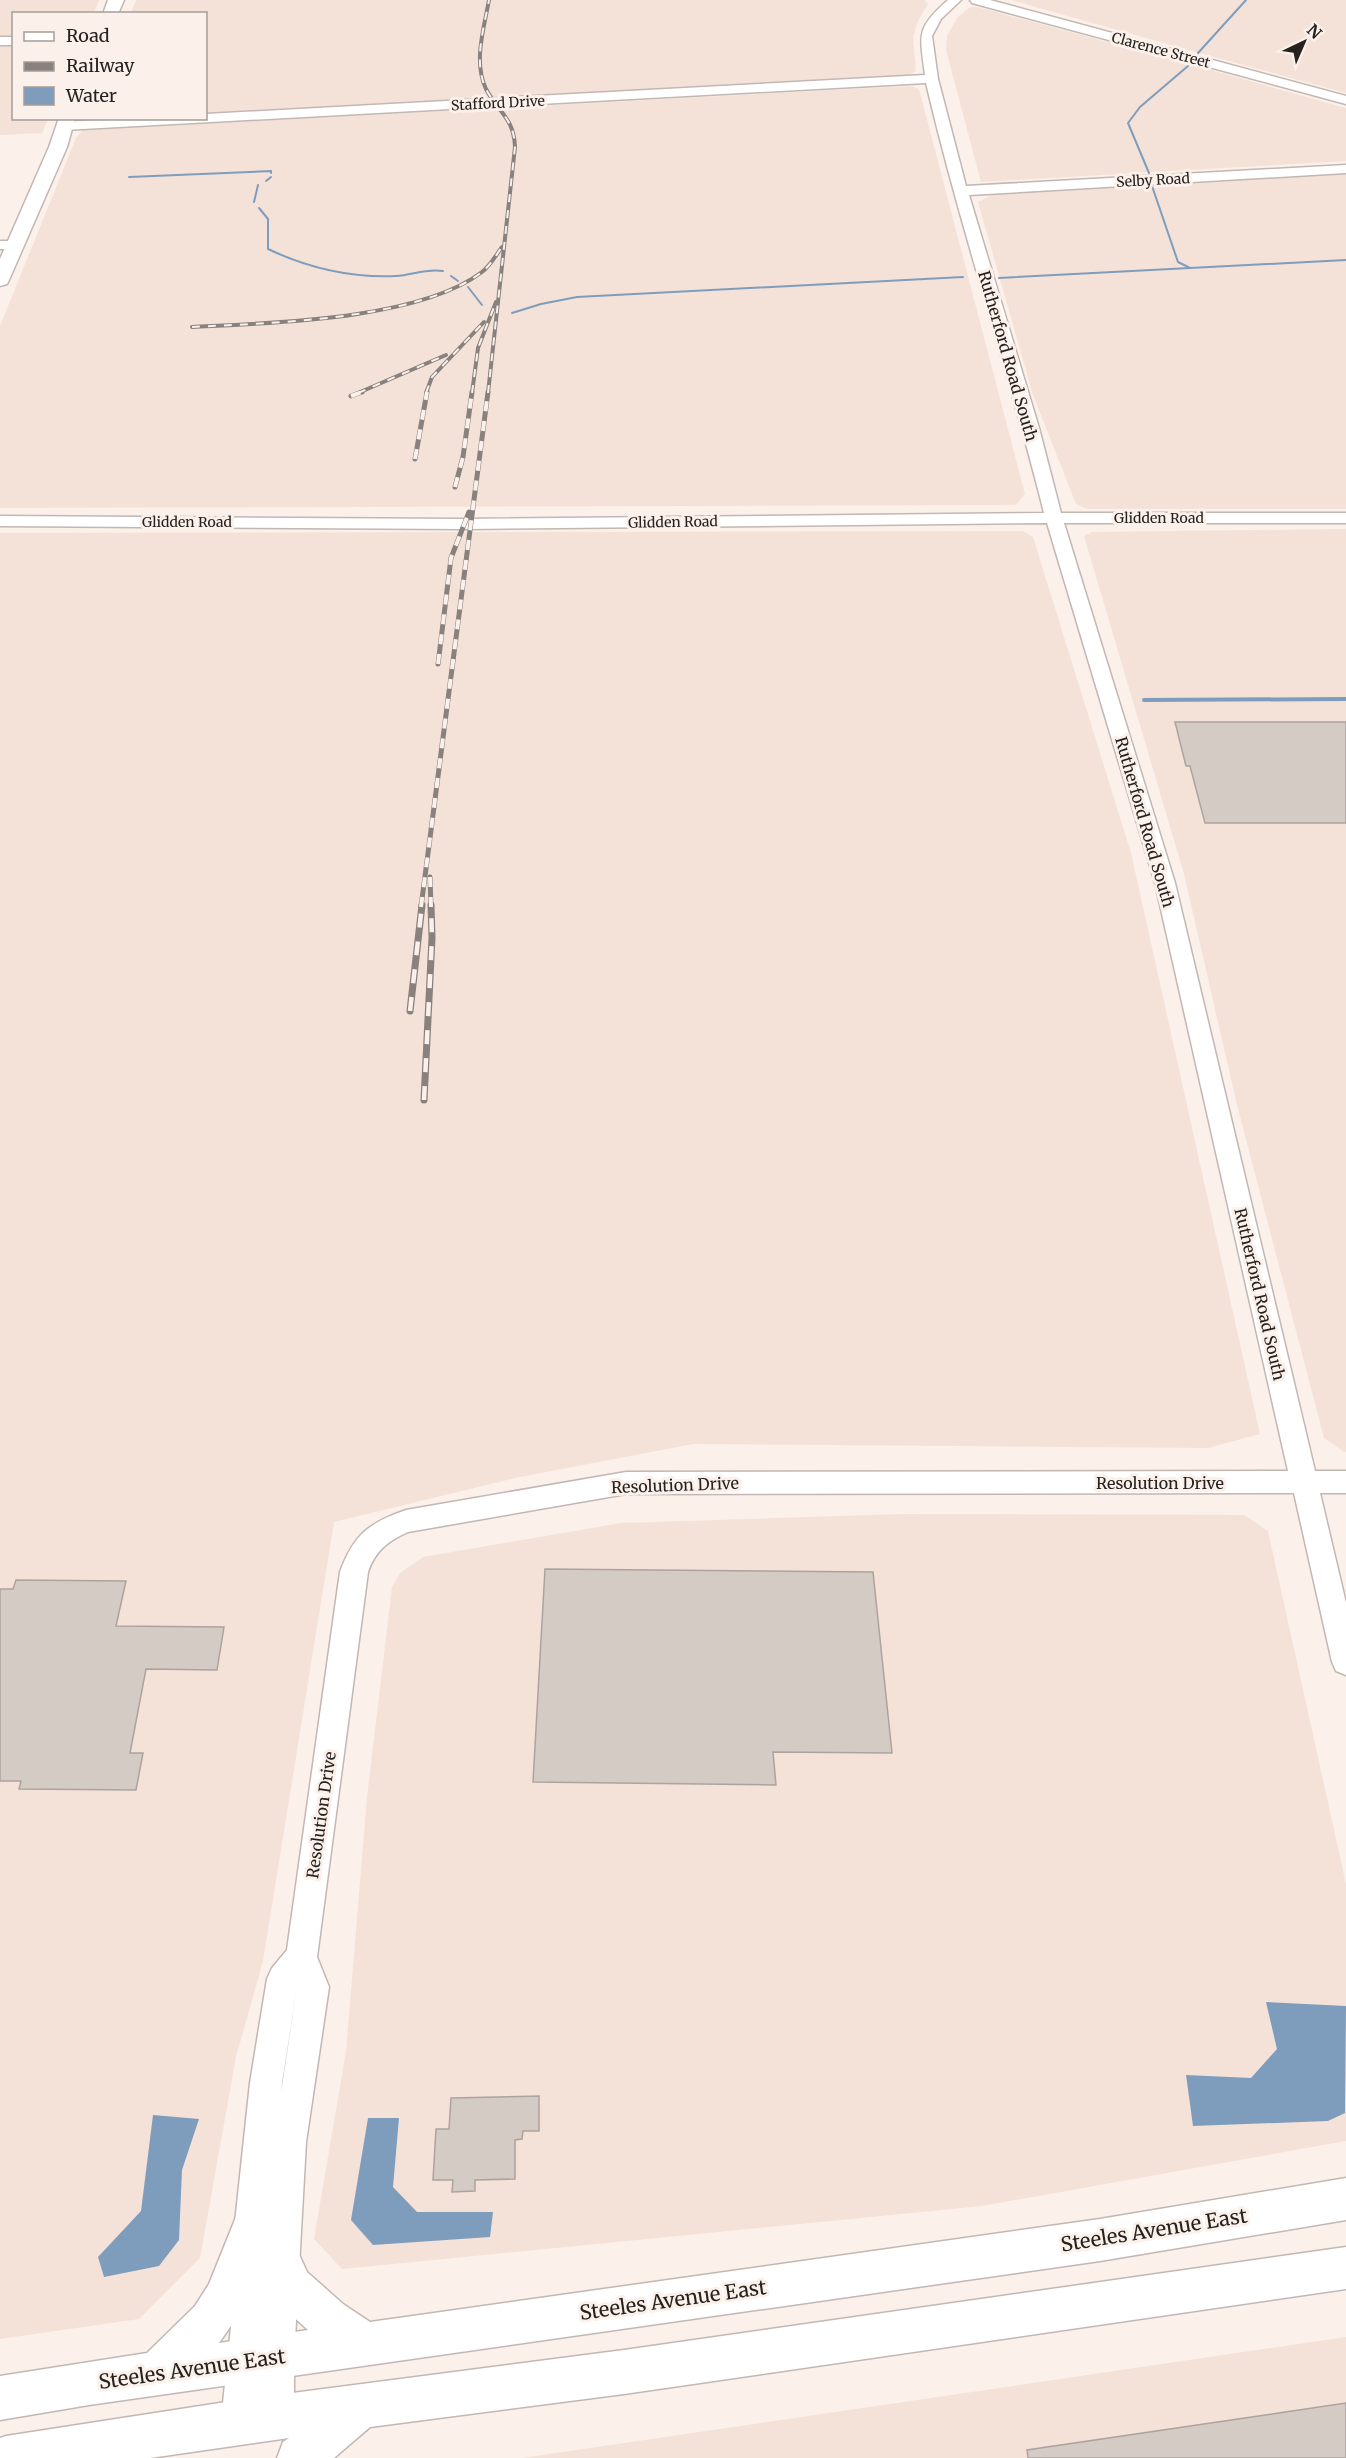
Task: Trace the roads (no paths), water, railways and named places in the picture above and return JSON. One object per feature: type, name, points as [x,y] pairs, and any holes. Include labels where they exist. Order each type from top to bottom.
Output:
[{"type":"main road","points":[[0,280],[8,245],[58,147],[66,122]]},
{"type":"main road","name":"Steeles Avenue East","points":[[0,2398],[1100,2240],[1346,2199]]},
{"type":"main road","points":[[157,2374],[207,2325],[225,2298],[251,2232]]},
{"type":"main road","points":[[282,2265],[292,2287],[328,2319],[367,2345]]},
{"type":"main road","points":[[6,2458],[139,2450],[257,2420],[636,2371],[1346,2268]]},
{"type":"main road","points":[[299,2458],[362,2406]]},
{"type":"street","name":"Rutherford Road South","points":[[955,0],[936,17],[926,36],[932,79],[959,191],[1007,346],[1054,518],[1165,884],[1346,1662]]},
{"type":"street","name":"Clarence Street","points":[[976,0],[1346,100]]},
{"type":"street","name":"Stafford Drive","points":[[207,115],[932,79]]},
{"type":"street","name":"Stafford Drive","points":[[66,122],[106,120]]},
{"type":"street","name":"Selby Road","points":[[959,191],[1346,169]]},
{"type":"street","name":"Glidden Road","points":[[0,521],[481,524],[1054,518],[1346,518]]},
{"type":"street","name":"Resolution Drive","points":[[257,2420],[261,2360],[282,2265],[290,2142],[313,1988],[302,1958],[354,1572],[359,1554],[371,1539],[387,1528],[406,1521],[626,1484],[965,1481],[1304,1484],[1346,1482]]},
{"type":"street","name":"Resolution Drive","points":[[261,2360],[250,2308],[251,2232],[266,2082],[283,1979],[302,1958]]},
{"type":"water","points":[[1266,2002],[1346,2006],[1345,2113],[1328,2121],[1193,2126],[1186,2075],[1251,2078],[1277,2049]]},
{"type":"water","points":[[153,2115],[199,2119],[182,2170],[179,2240],[159,2266],[104,2277],[98,2257],[141,2211]]},
{"type":"water","points":[[368,2118],[399,2118],[393,2187],[417,2212],[493,2212],[490,2237],[373,2245],[351,2220]]},
{"type":"waterway","points":[[1198,53],[1246,0]]},
{"type":"waterway","points":[[1149,173],[1128,123],[1140,107],[1188,66]]},
{"type":"waterway","points":[[129,177],[271,171],[271,173]]},
{"type":"waterway","points":[[266,181],[271,177]]},
{"type":"waterway","points":[[254,202],[258,185]]},
{"type":"waterway","points":[[1152,186],[1178,262],[1190,268]]},
{"type":"waterway","points":[[259,208],[268,219],[268,249],[299,262],[363,275],[396,276],[431,270],[443,271]]},
{"type":"waterway","points":[[999,278],[1346,260]]},
{"type":"waterway","points":[[451,276],[458,281]]},
{"type":"waterway","points":[[512,313],[541,304],[577,297],[963,277]]},
{"type":"waterway","points":[[468,287],[482,305]]},
{"type":"waterway","points":[[1144,700],[1346,699]]},
{"type":"railway","points":[[488,393],[515,147],[509,122],[486,89],[480,68],[481,45],[489,0]]},
{"type":"railway","points":[[192,327],[343,316],[421,300],[455,288],[482,272],[502,247]]},
{"type":"railway","points":[[472,393],[478,348],[496,302]]},
{"type":"railway","points":[[426,393],[432,377],[484,322]]},
{"type":"railway","points":[[358,393],[446,355]]},
{"type":"railway","points":[[351,396],[362,392]]},
{"type":"railway","points":[[415,459],[427,392]]},
{"type":"railway","points":[[455,487],[463,457],[472,392]]},
{"type":"railway","points":[[421,907],[488,392]]},
{"type":"railway","points":[[438,664],[451,558],[469,512]]},
{"type":"railway","points":[[430,877],[431,907]]},
{"type":"railway","points":[[410,1011],[422,905]]},
{"type":"railway","points":[[424,1100],[432,938],[431,905]]}]
